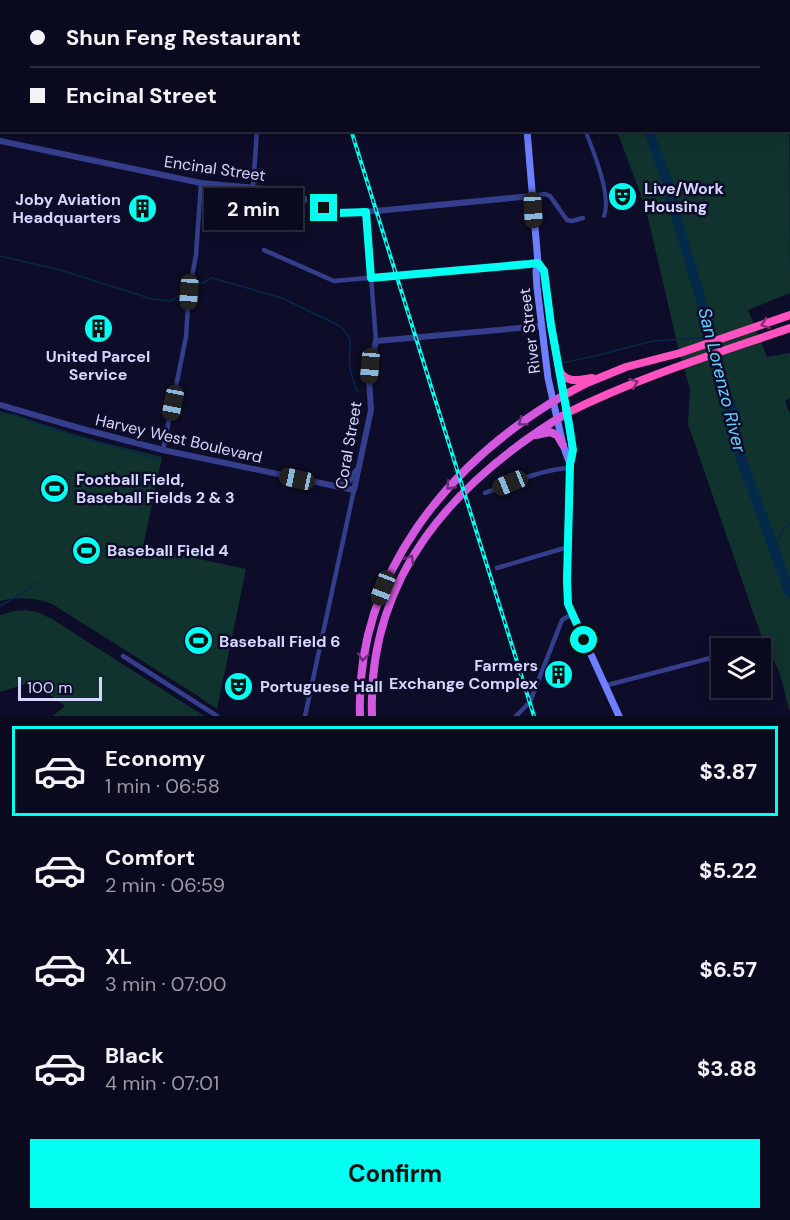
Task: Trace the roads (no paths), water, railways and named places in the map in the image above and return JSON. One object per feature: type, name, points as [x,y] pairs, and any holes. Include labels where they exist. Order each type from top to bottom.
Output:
[{"type":"highway","points":[[360,716],[361,669],[368,634],[383,588],[405,545],[466,469],[511,430],[564,395],[632,365],[680,353],[790,315]]},
{"type":"highway","points":[[372,716],[372,678],[379,637],[392,597],[408,564],[427,534],[488,469],[526,438],[557,418],[609,392],[790,328]]},
{"type":"highway","points":[[744,344],[790,334]]},
{"type":"highway","points":[[559,370],[563,377],[569,380],[604,376]]},
{"type":"highway","points":[[526,438],[550,432],[557,435],[563,445]]},
{"type":"main road","name":"River Street","points":[[526,132],[538,263],[536,271],[548,378],[570,466]]},
{"type":"main road","name":"River Street","points":[[538,263],[544,271],[573,450],[570,466],[568,604],[619,716]]},
{"type":"street","points":[[253,188],[257,132]]},
{"type":"street","points":[[586,132],[604,186],[606,211],[604,216]]},
{"type":"street","name":"Encinal Street","points":[[0,141],[201,183],[290,192],[338,213],[532,196]]},
{"type":"street","points":[[163,450],[186,337],[189,292],[196,255],[201,183]]},
{"type":"street","points":[[532,196],[545,194],[549,196],[567,220],[584,218]]},
{"type":"street","points":[[366,212],[376,341],[542,326]]},
{"type":"street","points":[[264,250],[334,281],[538,263]]},
{"type":"street","name":"Coral Street","points":[[305,716],[371,410],[370,366],[376,341]]},
{"type":"street","name":"Harvey West Boulevard","points":[[0,405],[79,429],[163,450],[354,490]]},
{"type":"street","points":[[485,493],[510,483],[570,466]]},
{"type":"street","points":[[331,485],[348,482],[358,467]]},
{"type":"street","points":[[497,568],[568,547]]},
{"type":"street","points":[[516,716],[530,702],[562,620],[572,614]]},
{"type":"street","points":[[123,656],[217,716]]},
{"type":"street","points":[[604,686],[711,658]]},
{"type":"waterway","name":"San Lorenzo River","points":[[649,132],[668,183],[718,357],[718,380],[732,408],[734,439],[790,593]]},
{"type":"waterway","points":[[0,256],[60,270],[152,299],[170,301],[179,296]]},
{"type":"waterway","points":[[200,284],[212,278],[282,298],[340,326],[350,341],[350,370],[359,392]]},
{"type":"waterway","points":[[562,363],[653,341],[712,337]]},
{"type":"waterway","points":[[0,412],[159,459]]},
{"type":"waterway","points":[[774,548],[783,529],[790,523]]},
{"type":"waterway","points":[[0,606],[27,590],[37,581]]},
{"type":"railway","points":[[352,132],[534,716]]},
{"type":"place","name":"Live/Work Housing","points":[[623,197]]},
{"type":"place","name":"Joby Aviation Headquarters","points":[[142,208]]},
{"type":"place","name":"United Parcel Service","points":[[98,328]]},
{"type":"place","name":"Football Field, Baseball Fields 2 & 3","points":[[55,488]]},
{"type":"place","name":"Baseball Field 4","points":[[86,550]]},
{"type":"place","name":"Baseball Field 6","points":[[198,641]]},
{"type":"place","name":"Farmers Exchange Complex","points":[[559,674]]},
{"type":"place","name":"Portuguese Hall","points":[[239,686]]}]
